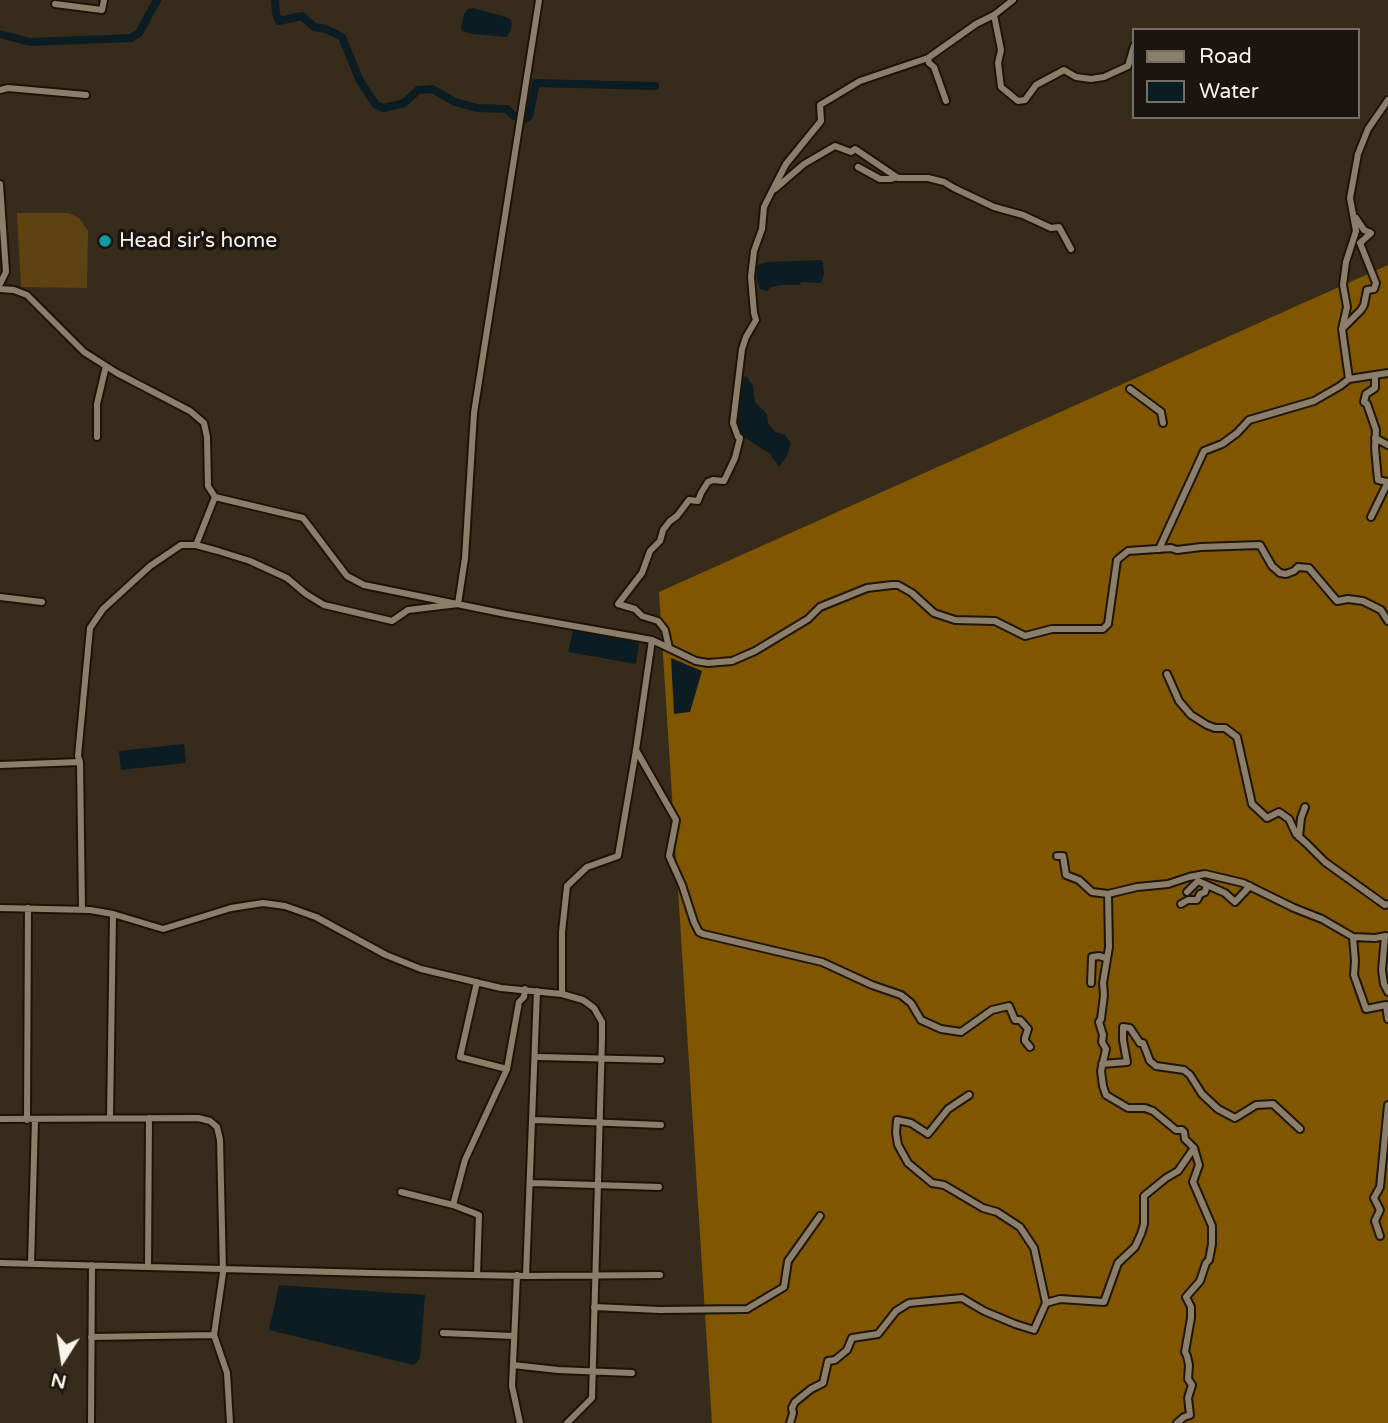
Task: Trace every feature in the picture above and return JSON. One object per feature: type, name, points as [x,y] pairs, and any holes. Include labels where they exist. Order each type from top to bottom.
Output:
[{"type":"street","points":[[55,4],[102,10],[104,0]]},
{"type":"street","points":[[458,604],[465,558],[474,413],[539,0]]},
{"type":"street","points":[[669,648],[665,630],[658,621],[618,604],[642,573],[650,551],[660,541],[663,530],[670,521],[689,500],[698,501],[708,482],[724,481],[736,458],[740,438],[733,424],[742,349],[756,320],[751,277],[754,251],[762,229],[765,207],[786,164],[821,121],[820,105],[860,81],[928,58],[1013,0]]},
{"type":"street","points":[[994,15],[1001,50],[998,64],[1001,87],[1018,101],[1025,100],[1036,85],[1064,70],[1076,77],[1104,77],[1128,66],[1132,53]]},
{"type":"street","points":[[928,58],[946,101]]},
{"type":"street","points":[[0,90],[86,95]]},
{"type":"street","points":[[1349,379],[1342,329],[1347,307],[1343,285],[1346,262],[1356,231],[1350,198],[1358,154],[1368,129],[1388,100]]},
{"type":"street","points":[[771,193],[804,164],[835,146],[851,152],[855,149],[897,177]]},
{"type":"street","points":[[858,167],[880,179],[928,178],[944,182],[994,207],[1023,215],[1051,228],[1059,227],[1072,249]]},
{"type":"street","points":[[0,184],[6,272],[0,286],[27,295],[84,352],[190,411],[204,423],[208,485],[215,497],[303,518],[348,576],[364,585],[652,640],[696,661],[708,663],[732,661],[755,651],[808,619],[820,607],[867,588],[892,585],[898,585],[912,593],[934,613],[955,620],[995,621],[1025,636],[1052,629],[1103,629],[1108,624],[1118,560],[1128,551],[1260,545],[1272,566],[1280,573],[1294,571],[1298,566],[1309,568],[1337,601],[1363,601],[1381,610],[1388,621]]},
{"type":"street","points":[[1342,329],[1361,310],[1367,290],[1374,289],[1376,283],[1360,243],[1371,233],[1364,230],[1353,213]]},
{"type":"street","points":[[97,436],[97,404],[106,366]]},
{"type":"street","points":[[1159,549],[1204,451],[1222,444],[1249,420],[1314,401],[1349,379],[1388,373]]},
{"type":"street","points":[[1371,517],[1388,482],[1378,480],[1376,430],[1364,402],[1366,394],[1375,388],[1375,375]]},
{"type":"street","points":[[1130,389],[1161,412],[1163,423]]},
{"type":"street","points":[[1375,438],[1388,445]]},
{"type":"street","points":[[197,545],[215,497]]},
{"type":"street","points":[[82,910],[78,756],[90,628],[103,609],[150,566],[181,545],[197,545],[250,561],[287,578],[324,605],[392,621],[408,610],[458,604]]},
{"type":"street","points":[[0,597],[42,602]]},
{"type":"street","points":[[562,994],[562,932],[567,886],[587,867],[618,856],[652,640]]},
{"type":"street","points":[[1167,674],[1179,701],[1191,715],[1207,725],[1225,729],[1237,737],[1252,804],[1267,818],[1279,812],[1289,818],[1298,837],[1325,862],[1385,905],[1388,904]]},
{"type":"street","points":[[636,750],[676,820],[669,856],[699,932],[822,962],[901,995],[911,1003],[921,1020],[941,1029],[961,1032],[992,1010],[1009,1006],[1015,1020],[1020,1020],[1028,1029],[1025,1041],[1030,1047]]},
{"type":"street","points":[[0,765],[80,762]]},
{"type":"street","points":[[1298,837],[1305,807]]},
{"type":"street","points":[[1056,856],[1062,856],[1066,875],[1079,880],[1093,892],[1108,894],[1137,887],[1168,884],[1205,874],[1243,883],[1322,919],[1353,937],[1387,936],[1382,970],[1388,992]]},
{"type":"street","points":[[1187,892],[1198,881],[1225,893],[1236,902],[1250,886]]},
{"type":"street","points":[[1181,904],[1196,900],[1205,892],[1207,885]]},
{"type":"street","points":[[1108,894],[1109,947],[1102,983],[1104,995],[1099,1022],[1105,1049],[1102,1079],[1106,1095],[1128,1108],[1153,1111],[1176,1130],[1182,1129],[1185,1139],[1194,1148],[1199,1165],[1192,1182],[1212,1226],[1209,1260],[1200,1281],[1186,1297],[1191,1307],[1185,1352],[1189,1365],[1188,1379],[1192,1385],[1188,1398],[1190,1415],[1177,1423]]},
{"type":"street","points":[[0,908],[82,910],[113,914],[163,929],[231,908],[263,903],[285,906],[316,917],[386,955],[421,969],[501,988],[562,994],[583,1000],[594,1008],[602,1022],[592,1398],[567,1423]]},
{"type":"street","points":[[27,1120],[28,908]]},
{"type":"street","points":[[110,1118],[113,914]]},
{"type":"street","points":[[1353,937],[1354,975],[1366,1009],[1387,1004],[1388,1018]]},
{"type":"street","points":[[1091,983],[1092,957],[1106,958]]},
{"type":"street","points":[[477,982],[460,1057],[508,1069]]},
{"type":"street","points":[[453,1205],[465,1160],[508,1069],[519,1002],[524,997],[525,989]]},
{"type":"street","points":[[526,1276],[537,991]]},
{"type":"street","points":[[1102,1064],[1127,1062],[1123,1041],[1124,1027],[1130,1028],[1143,1044],[1150,1061],[1156,1066],[1184,1070],[1202,1094],[1218,1109],[1235,1118],[1256,1105],[1273,1104],[1300,1129]]},
{"type":"street","points":[[539,1057],[661,1060]]},
{"type":"street","points":[[790,1423],[795,1402],[823,1383],[828,1361],[835,1360],[847,1350],[852,1338],[877,1334],[896,1311],[909,1303],[962,1298],[1014,1325],[1034,1330],[1046,1303],[1034,1248],[1020,1227],[944,1185],[932,1183],[908,1163],[898,1145],[897,1120],[911,1123],[928,1134],[948,1109],[969,1095]]},
{"type":"street","points":[[1380,1236],[1375,1220],[1380,1210],[1374,1198],[1380,1187],[1388,1105]]},
{"type":"street","points":[[148,1266],[149,1118]]},
{"type":"street","points":[[0,1119],[198,1118],[210,1121],[217,1127],[220,1140],[222,1269],[214,1335],[228,1373],[230,1423]]},
{"type":"street","points":[[31,1264],[35,1120]]},
{"type":"street","points":[[535,1120],[661,1125]]},
{"type":"street","points":[[1046,1303],[1060,1299],[1104,1302],[1118,1263],[1135,1247],[1141,1234],[1144,1224],[1144,1196],[1178,1171],[1194,1148]]},
{"type":"street","points":[[533,1183],[659,1187]]},
{"type":"street","points":[[401,1192],[453,1205],[479,1215],[477,1275]]},
{"type":"street","points":[[594,1307],[660,1310],[747,1309],[784,1287],[788,1261],[820,1216]]},
{"type":"street","points":[[0,1263],[526,1276],[660,1275]]},
{"type":"street","points":[[91,1423],[92,1265]]},
{"type":"street","points":[[517,1275],[512,1386],[520,1423]]},
{"type":"street","points":[[443,1333],[514,1336]]},
{"type":"street","points":[[91,1337],[214,1335]]},
{"type":"street","points":[[513,1365],[632,1373]]},
{"type":"shaded area","points":[[17,213],[69,213],[79,218],[88,231],[87,288],[21,287]]},
{"type":"shaded area","points":[[1388,265],[1388,1423],[712,1423],[659,592]]},
{"type":"water","points":[[473,8],[511,20],[507,37],[462,31],[464,14]]},
{"type":"water","points":[[821,260],[824,274],[821,283],[801,282],[800,285],[771,287],[767,291],[760,289],[757,265],[767,262]]},
{"type":"water","points":[[746,376],[753,386],[755,402],[767,414],[768,423],[775,432],[785,435],[791,443],[787,456],[779,467],[770,454],[741,435],[735,425],[741,380]]},
{"type":"water","points":[[573,630],[639,642],[636,664],[568,652]]},
{"type":"water","points":[[671,658],[702,671],[690,712],[674,714]]},
{"type":"water","points":[[184,744],[186,763],[121,770],[119,751]]},
{"type":"water","points":[[279,1285],[425,1295],[420,1358],[414,1365],[269,1330]]},
{"type":"waterway","points":[[0,34],[30,42],[131,38],[139,33],[157,0]]},
{"type":"waterway","points":[[275,0],[279,21],[302,16],[314,27],[326,29],[342,37],[360,81],[376,105],[384,108],[404,103],[418,90],[432,89],[455,102],[477,108],[507,109],[514,116]]},
{"type":"waterway","points":[[525,119],[529,116],[536,83],[655,86]]},
{"type":"place","name":"Head sir's home","points":[[105,241]]}]
